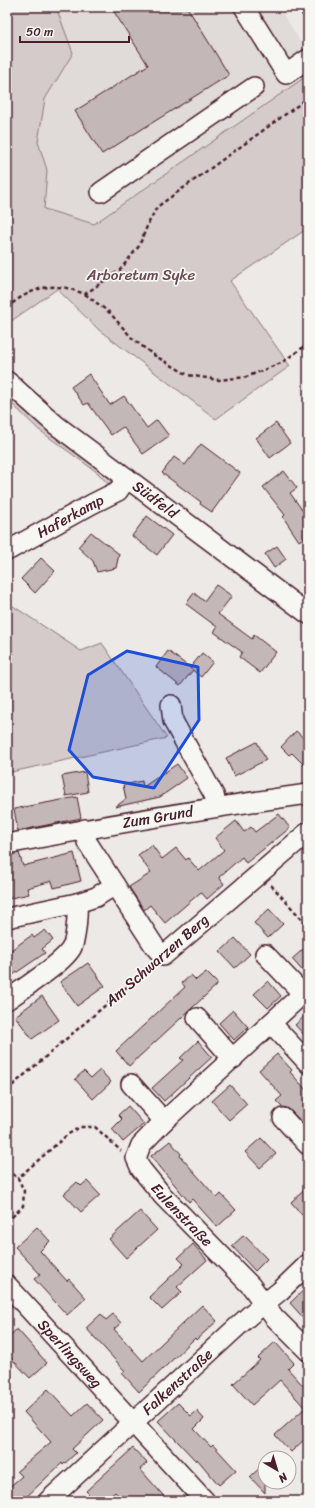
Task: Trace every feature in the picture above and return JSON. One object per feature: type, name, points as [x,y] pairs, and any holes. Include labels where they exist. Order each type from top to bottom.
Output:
[{"type":"street","points":[[244,7],[286,74],[308,59]]},
{"type":"street","points":[[101,192],[254,88]]},
{"type":"street","name":"Südfeld","points":[[7,381],[56,425],[308,614]]},
{"type":"street","name":"Haferkamp","points":[[9,550],[118,491],[127,478]]},
{"type":"street","points":[[171,705],[173,721],[214,794],[217,807]]},
{"type":"street","name":"Zum Grund","points":[[7,844],[85,829],[217,807],[308,794]]},
{"type":"street","points":[[85,829],[87,842],[162,956]]},
{"type":"street","name":"Am Schwarzen Berg","points":[[162,956],[308,832]]},
{"type":"street","points":[[7,918],[77,903],[96,897],[115,885]]},
{"type":"street","points":[[7,1000],[61,960],[72,947],[78,912],[77,903]]},
{"type":"street","points":[[136,1158],[141,1144],[164,1121],[305,991],[265,954]]},
{"type":"street","points":[[197,1018],[233,1059]]},
{"type":"street","points":[[271,1023],[308,1063]]},
{"type":"street","points":[[131,1084],[164,1121]]},
{"type":"street","points":[[283,1118],[308,1145]]},
{"type":"street","name":"Eulenstraße","points":[[136,1158],[141,1169],[163,1196],[251,1286],[274,1317],[308,1351]]},
{"type":"street","name":"Falkenstraße","points":[[48,1501],[250,1315],[280,1291],[308,1264]]},
{"type":"street","name":"Sperlingsweg","points":[[7,1285],[205,1501]]},
{"type":"path","points":[[298,7],[308,23]]},
{"type":"path","points":[[85,294],[120,270],[139,246],[148,224],[158,207],[308,98]]},
{"type":"path","points":[[7,308],[31,292],[45,287],[59,287],[85,294],[110,313],[132,338],[152,354],[188,375],[218,380],[246,377],[281,363],[308,344]]},
{"type":"path","points":[[260,873],[308,926]]},
{"type":"path","name":"Am Schwarzen Berg","points":[[7,1090],[162,956]]},
{"type":"path","points":[[18,1178],[67,1135],[80,1127],[95,1126],[124,1154],[136,1158]]},
{"type":"path","points":[[7,1170],[18,1178],[24,1191],[23,1206],[7,1222]]},
{"type":"highlighted area","points":[[127,651],[198,667],[199,720],[154,788],[93,777],[69,750],[88,675]]},
{"type":"shaded area","points":[[56,7],[279,7],[308,55],[308,75],[94,224],[44,209],[47,170],[38,142],[45,99],[73,53]]},
{"type":"green space","name":"Arboretum Syke","points":[[7,7],[56,7],[73,53],[45,99],[38,142],[47,170],[44,209],[94,224],[308,75],[308,228],[230,281],[290,366],[216,419],[99,330],[57,289],[7,324]]},
{"type":"green space","points":[[7,371],[39,402],[125,466],[108,484],[98,473],[39,430],[7,399]]},
{"type":"green space","points":[[7,602],[81,651],[102,643],[167,738],[7,773]]},
{"type":"building","points":[[111,7],[187,7],[229,75],[102,154],[75,111],[148,65]]},
{"type":"building","points":[[89,374],[110,405],[124,396],[147,428],[157,420],[169,436],[143,454],[123,427],[111,435],[88,403],[84,405],[71,387]]},
{"type":"building","points":[[276,423],[290,443],[270,458],[256,438]]},
{"type":"building","points":[[201,444],[240,473],[212,512],[162,473],[174,457],[185,465]]},
{"type":"building","points":[[284,471],[297,488],[290,493],[308,518],[308,535],[299,541],[283,517],[285,515],[263,487]]},
{"type":"building","points":[[147,516],[172,535],[157,555],[132,536]]},
{"type":"building","points":[[91,532],[119,554],[116,568],[97,572],[93,561],[78,547]]},
{"type":"building","points":[[277,546],[286,559],[274,568],[265,554]]},
{"type":"building","points":[[41,558],[55,571],[35,593],[21,579]]},
{"type":"building","points":[[216,585],[232,596],[218,614],[252,639],[254,635],[276,652],[260,673],[239,657],[242,652],[214,632],[217,627],[186,604],[194,593],[204,601]]},
{"type":"building","points":[[168,651],[193,670],[180,686],[156,667]]},
{"type":"building","points":[[202,653],[213,662],[201,677],[190,668]]},
{"type":"building","points":[[296,731],[308,742],[308,769],[292,753],[289,755],[281,747]]},
{"type":"building","points":[[257,742],[266,760],[234,776],[226,758]]},
{"type":"building","points":[[177,764],[187,778],[160,797],[115,807],[126,799],[123,785],[142,781],[143,787]]},
{"type":"building","points":[[85,772],[88,792],[66,796],[62,776]]},
{"type":"building","points":[[77,797],[81,818],[18,831],[14,809]]},
{"type":"building","points":[[279,814],[290,828],[246,863],[242,857],[219,877],[224,884],[207,899],[201,892],[165,923],[150,905],[144,910],[129,887],[151,873],[138,855],[152,845],[162,859],[176,848],[186,860],[188,858],[199,871],[224,850],[215,838],[236,821],[244,832],[251,827],[255,832]]},
{"type":"building","points":[[19,853],[23,866],[74,853],[81,881],[54,888],[52,881],[27,888],[29,894],[7,899],[7,856]]},
{"type":"building","points":[[269,909],[283,924],[268,938],[254,923]]},
{"type":"building","points":[[45,930],[53,940],[42,949],[45,953],[7,979],[7,953],[32,935],[34,938]]},
{"type":"building","points":[[235,938],[250,954],[235,968],[220,952]]},
{"type":"building","points":[[308,945],[308,977],[292,959]]},
{"type":"building","points":[[88,963],[105,986],[77,1006],[60,982]]},
{"type":"building","points":[[206,972],[218,984],[129,1066],[116,1051],[185,987],[182,983],[191,975],[196,980]]},
{"type":"building","points":[[268,981],[281,996],[268,1008],[254,994]]},
{"type":"building","points":[[42,996],[59,1020],[32,1039],[15,1016]]},
{"type":"building","points":[[233,1010],[248,1027],[234,1040],[219,1023]]},
{"type":"building","points":[[308,1013],[308,1039],[295,1025]]},
{"type":"building","points":[[198,1041],[212,1057],[164,1101],[152,1088],[183,1060],[180,1058]]},
{"type":"building","points":[[277,1054],[292,1070],[290,1072],[308,1092],[308,1129],[291,1111],[282,1107],[276,1101],[282,1096],[259,1070]]},
{"type":"building","points":[[100,1070],[111,1082],[93,1099],[75,1079],[84,1071],[91,1078]]},
{"type":"building","points":[[230,1085],[247,1104],[229,1120],[212,1101]]},
{"type":"building","points":[[128,1106],[144,1124],[123,1142],[112,1129],[122,1119],[118,1115]]},
{"type":"building","points":[[261,1138],[276,1154],[260,1168],[245,1152]]},
{"type":"building","points":[[170,1141],[181,1154],[180,1156],[217,1198],[221,1194],[236,1210],[217,1227],[192,1199],[189,1202],[151,1156]]},
{"type":"building","points":[[87,1181],[100,1195],[81,1212],[64,1194],[77,1182],[81,1186]]},
{"type":"building","points":[[308,1187],[308,1222],[291,1202]]},
{"type":"building","points":[[140,1211],[157,1230],[126,1258],[109,1239]]},
{"type":"building","points":[[37,1227],[50,1241],[40,1251],[67,1281],[69,1279],[86,1298],[67,1315],[34,1279],[40,1274],[15,1247]]},
{"type":"building","points":[[244,1235],[267,1259],[255,1271],[232,1246]]},
{"type":"building","points":[[193,1244],[207,1260],[177,1287],[182,1292],[162,1310],[149,1297],[184,1264],[178,1258]]},
{"type":"building","points":[[308,1286],[308,1323],[290,1303]]},
{"type":"building","points":[[202,1305],[217,1321],[196,1340],[195,1338],[139,1392],[122,1373],[125,1371],[86,1328],[101,1314],[106,1320],[113,1314],[121,1323],[114,1329],[143,1361]]},
{"type":"building","points":[[17,1329],[47,1363],[30,1378],[7,1354],[7,1338]]},
{"type":"building","points":[[275,1342],[294,1363],[288,1369],[308,1391],[308,1436],[293,1450],[289,1450],[275,1435],[305,1408],[280,1380],[252,1405],[233,1384],[260,1360],[258,1358]]},
{"type":"building","points":[[48,1389],[73,1416],[87,1403],[103,1420],[72,1449],[76,1453],[63,1465],[62,1463],[22,1501],[7,1501],[7,1489],[22,1476],[17,1471],[51,1442],[24,1412]]},
{"type":"building","points":[[178,1403],[191,1416],[197,1411],[204,1419],[194,1429],[211,1447],[213,1445],[236,1470],[219,1485],[197,1459],[196,1461],[158,1421]]},
{"type":"building","points":[[133,1448],[147,1463],[140,1469],[168,1501],[123,1501],[115,1492],[105,1501],[96,1501],[86,1491]]},
{"type":"building","points":[[257,1470],[257,1484],[250,1477]]}]
